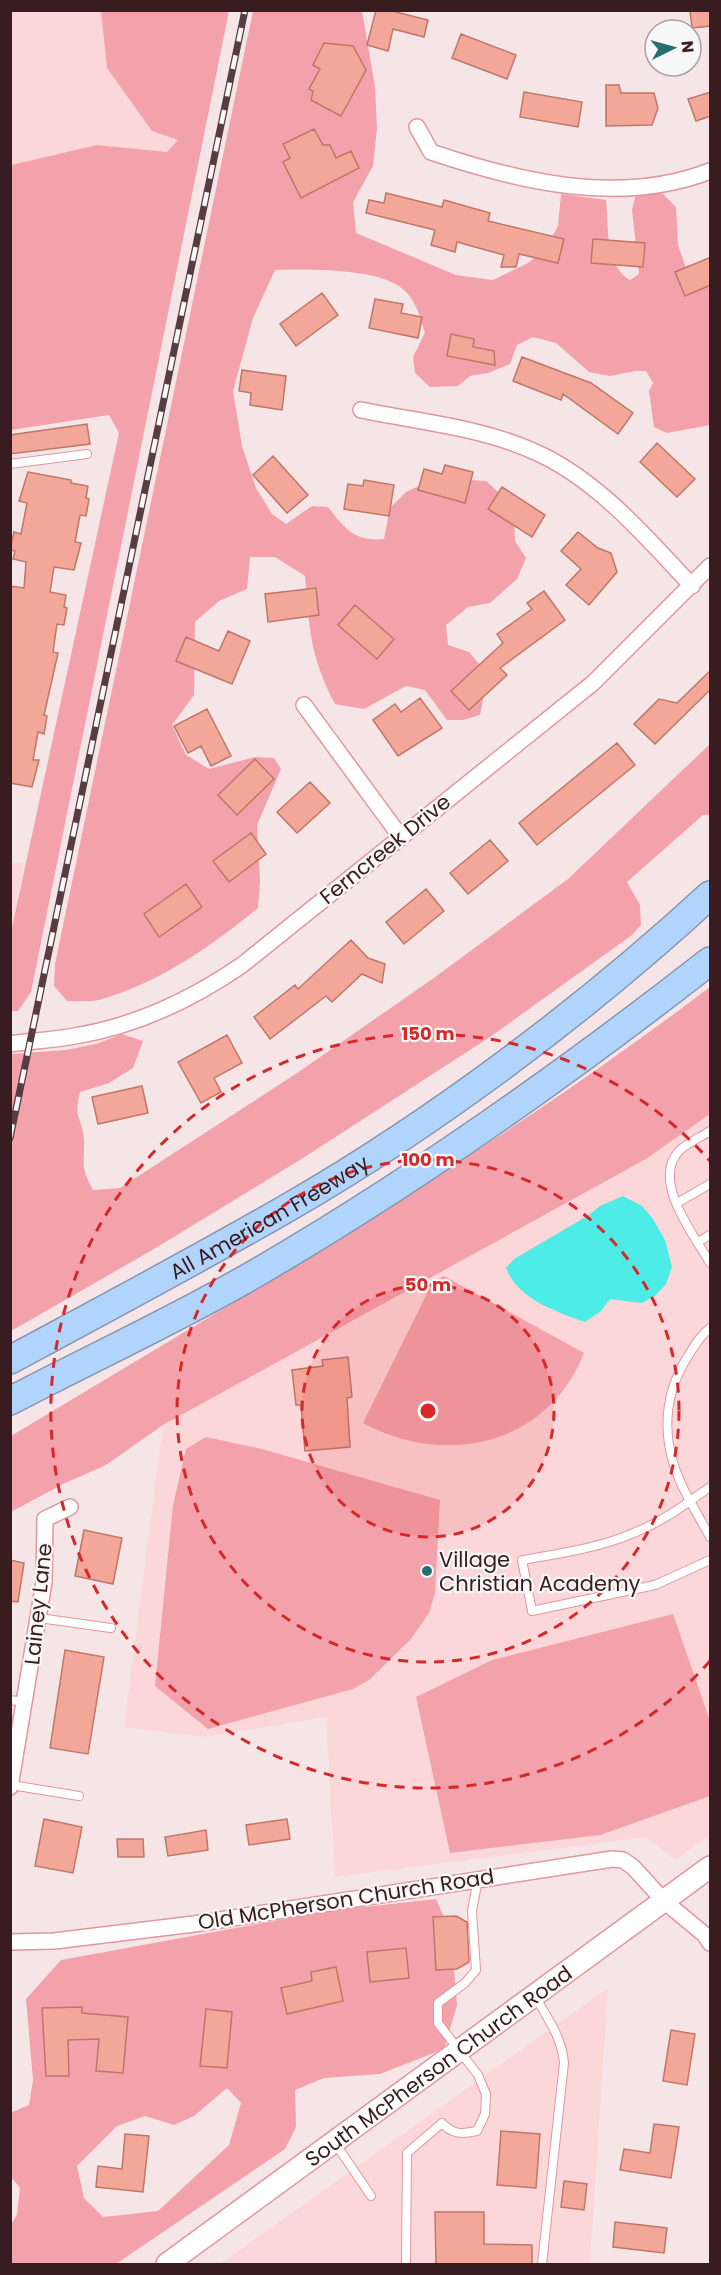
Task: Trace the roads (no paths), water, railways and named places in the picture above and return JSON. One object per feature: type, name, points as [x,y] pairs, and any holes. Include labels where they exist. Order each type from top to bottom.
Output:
[{"type":"highway","name":"All American Freeway","points":[[18,1356],[290,1207],[448,1105],[603,987],[711,895]]},
{"type":"highway","name":"All American Freeway","points":[[14,1399],[250,1276],[348,1217],[453,1149],[556,1077],[711,961]]},
{"type":"main road","name":"South McPherson Church Road","points":[[167,2265],[711,1867]]},
{"type":"street","points":[[417,127],[431,152],[506,175],[591,189],[660,185],[711,171]]},
{"type":"street","points":[[361,410],[472,430],[533,451],[564,468],[610,503],[692,586]]},
{"type":"street","name":"Ferncreek Drive","points":[[10,1044],[111,1029],[180,1003],[242,964],[593,683],[711,566]]},
{"type":"street","points":[[304,705],[400,836]]},
{"type":"street","name":"Lainey Lane","points":[[11,1786],[18,1701],[39,1618],[44,1582],[45,1519],[70,1506]]},
{"type":"street","name":"Old McPherson Church Road","points":[[10,1942],[54,1941],[194,1924],[591,1861],[623,1860],[641,1874],[664,1901]]},
{"type":"street","points":[[664,1901],[705,1935],[711,1943]]},
{"type":"lane","points":[[10,464],[87,454]]},
{"type":"lane","points":[[711,1131],[679,1151],[668,1172],[670,1191],[711,1263]]},
{"type":"lane","points":[[677,1203],[711,1184]]},
{"type":"lane","points":[[698,1242],[711,1235]]},
{"type":"lane","points":[[711,1328],[702,1334],[677,1372],[666,1412],[676,1477],[711,1538]]},
{"type":"lane","points":[[711,1486],[665,1519],[625,1538],[591,1548],[522,1560],[532,1611],[655,1585],[711,1560]]},
{"type":"lane","points":[[39,1618],[111,1628]]},
{"type":"lane","points":[[11,1786],[79,1796]]},
{"type":"lane","points":[[406,2265],[407,2153],[442,2123],[450,2132],[462,2134],[477,2131],[485,2114],[486,2094],[477,2075],[438,2023],[438,2003],[465,1983],[476,1970],[472,1911],[478,1879]]},
{"type":"lane","points":[[534,1996],[556,2033],[563,2050],[564,2063],[542,2265]]},
{"type":"lane","points":[[334,2142],[371,2196]]},
{"type":"water","points":[[623,1196],[642,1206],[653,1219],[665,1240],[672,1267],[666,1284],[655,1296],[642,1303],[610,1299],[601,1311],[585,1322],[562,1314],[528,1296],[511,1279],[506,1268],[514,1259],[589,1215],[600,1206]]},
{"type":"railway","points":[[10,1138],[245,10]]},
{"type":"place","name":"Village Christian Academy","points":[[427,1571]]}]
